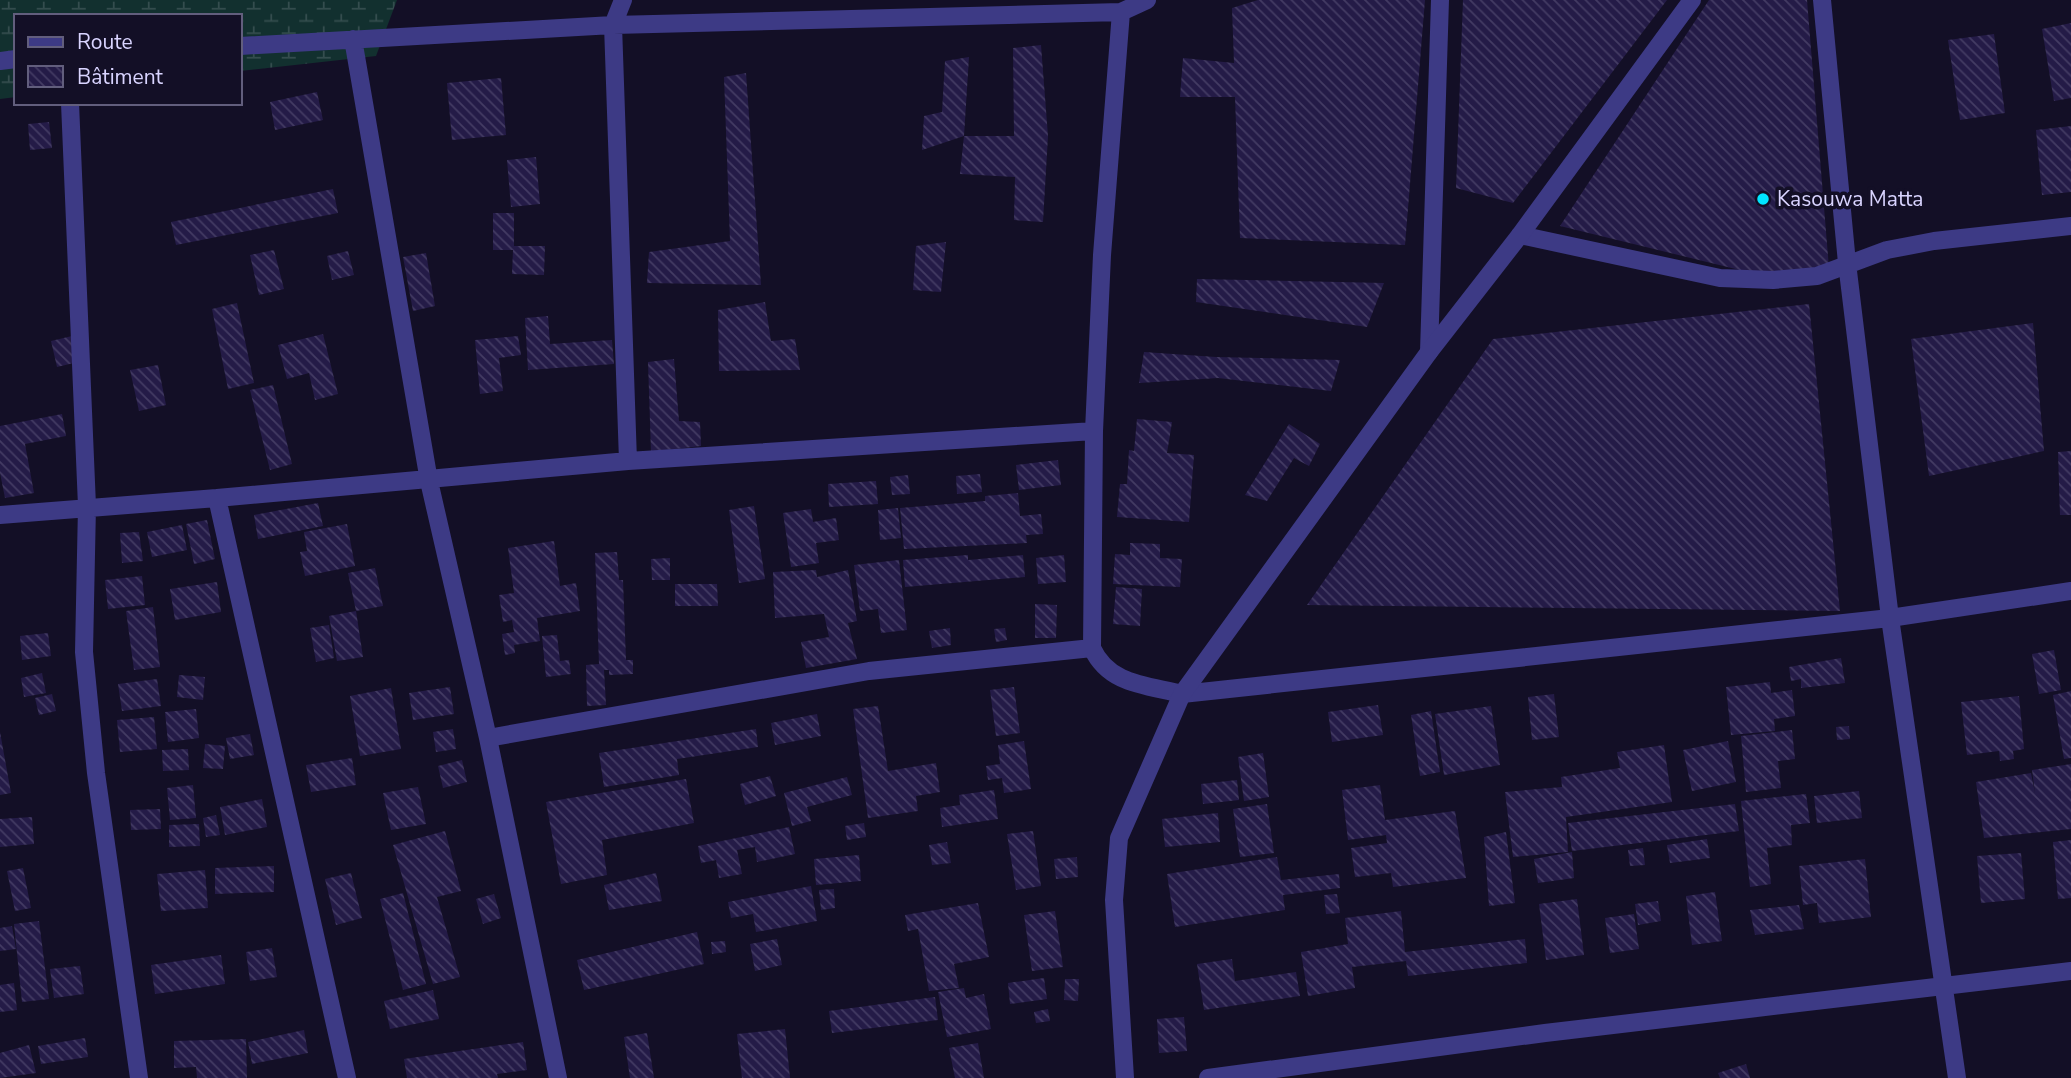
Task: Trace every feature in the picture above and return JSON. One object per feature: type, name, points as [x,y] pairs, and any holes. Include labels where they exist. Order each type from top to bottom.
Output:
[{"type":"street","points":[[623,0],[613,25],[628,461]]},
{"type":"street","points":[[242,46],[613,25],[1121,12],[1147,0]]},
{"type":"street","points":[[1429,352],[1440,0]]},
{"type":"street","points":[[1125,1078],[1114,900],[1119,838],[1182,694],[1429,352],[1520,235],[1692,0]]},
{"type":"street","points":[[1822,0],[1847,263],[1890,618],[1956,1078]]},
{"type":"street","points":[[1121,12],[1102,255],[1094,432],[1092,648],[1100,665],[1110,674],[1182,694],[1890,618],[2071,591]]},
{"type":"street","points":[[353,40],[429,481],[488,737],[558,1078]]},
{"type":"street","points":[[70,105],[87,506],[86,665],[96,773],[139,1078]]},
{"type":"street","points":[[1520,235],[1720,278],[1773,280],[1817,276],[1887,250],[1934,241],[2071,226]]},
{"type":"street","points":[[0,514],[429,481],[628,461],[1094,432]]},
{"type":"street","points":[[217,498],[347,1078]]},
{"type":"street","points":[[488,737],[869,671],[1092,648]]},
{"type":"street","points":[[1208,1078],[1545,1033],[1945,988],[2071,971]]},
{"type":"green space","points":[[0,0],[397,0],[376,56],[242,71],[242,14],[14,14],[14,97],[0,99]]},
{"type":"building","points":[[1258,0],[1425,0],[1405,245],[1240,238],[1235,97],[1180,97],[1183,58],[1234,63],[1232,8]]},
{"type":"building","points":[[1463,0],[1667,0],[1513,203],[1456,188]]},
{"type":"building","points":[[1709,0],[1807,0],[1829,268],[1756,274],[1560,226]]},
{"type":"building","points":[[2071,23],[2071,98],[2054,101],[2042,29]]},
{"type":"building","points":[[1994,34],[2005,113],[1960,120],[1948,40]]},
{"type":"building","points":[[1041,45],[1048,136],[1043,222],[1014,220],[1015,177],[960,174],[964,136],[1014,136],[1013,48]]},
{"type":"building","points":[[969,57],[964,136],[922,150],[924,116],[942,112],[945,61]]},
{"type":"building","points":[[746,73],[761,285],[647,283],[649,252],[730,241],[724,77]]},
{"type":"building","points":[[501,78],[506,135],[452,140],[447,83]]},
{"type":"building","points":[[317,92],[323,120],[275,130],[270,102]]},
{"type":"building","points":[[49,122],[52,148],[30,150],[28,124]]},
{"type":"building","points":[[2071,126],[2071,192],[2042,195],[2036,130]]},
{"type":"building","points":[[536,157],[540,204],[511,207],[507,160]]},
{"type":"building","points":[[333,189],[338,213],[176,245],[171,222]]},
{"type":"building","points":[[493,213],[514,213],[514,246],[545,246],[544,275],[512,274],[513,250],[493,250]]},
{"type":"building","points":[[946,242],[941,292],[913,290],[916,246]]},
{"type":"building","points":[[274,250],[284,289],[259,295],[250,255]]},
{"type":"building","points":[[348,251],[354,275],[332,280],[327,256]]},
{"type":"building","points":[[426,253],[435,306],[413,311],[403,257]]},
{"type":"building","points":[[1197,279],[1384,283],[1367,327],[1196,302]]},
{"type":"building","points":[[765,302],[771,341],[795,339],[800,370],[719,371],[718,310]]},
{"type":"building","points":[[237,303],[254,383],[228,389],[212,309]]},
{"type":"building","points":[[1809,304],[1840,611],[1307,605],[1493,339]]},
{"type":"building","points":[[548,316],[550,344],[612,340],[614,364],[528,370],[525,318]]},
{"type":"building","points":[[2033,323],[2044,451],[1929,476],[1911,339]]},
{"type":"building","points":[[323,334],[338,394],[315,400],[309,373],[287,379],[278,345]]},
{"type":"building","points":[[72,336],[78,362],[57,367],[51,341]]},
{"type":"building","points":[[518,336],[521,355],[499,358],[503,391],[480,394],[475,340]]},
{"type":"building","points":[[1144,352],[1340,360],[1331,391],[1218,378],[1139,383]]},
{"type":"building","points":[[674,359],[679,421],[700,422],[701,446],[651,452],[648,362]]},
{"type":"building","points":[[158,365],[166,405],[139,411],[130,370]]},
{"type":"building","points":[[273,385],[292,464],[270,470],[250,390]]},
{"type":"building","points":[[62,414],[66,436],[25,444],[34,493],[5,498],[0,473],[0,426]]},
{"type":"building","points":[[1137,419],[1172,422],[1167,453],[1194,455],[1189,522],[1117,517],[1120,484],[1127,484],[1129,450],[1134,451]]},
{"type":"building","points":[[1289,424],[1320,444],[1309,466],[1294,458],[1267,501],[1245,495]]},
{"type":"building","points":[[2071,451],[2071,515],[2060,515],[2058,452]]},
{"type":"building","points":[[1058,460],[1061,485],[1019,490],[1016,465]]},
{"type":"building","points":[[980,474],[982,492],[957,494],[956,476]]},
{"type":"building","points":[[908,475],[910,494],[892,495],[890,477]]},
{"type":"building","points":[[876,481],[878,504],[829,507],[828,484]]},
{"type":"building","points":[[1018,493],[1020,516],[1041,514],[1043,534],[1026,535],[1027,543],[904,549],[900,508],[985,501],[985,496]]},
{"type":"building","points":[[318,503],[323,526],[258,539],[254,515]]},
{"type":"building","points":[[754,506],[765,579],[739,583],[729,510]]},
{"type":"building","points":[[898,508],[901,538],[880,540],[878,510]]},
{"type":"building","points":[[811,509],[813,522],[836,518],[839,540],[816,543],[819,563],[791,567],[783,513]]},
{"type":"building","points":[[207,520],[215,559],[194,564],[186,524]]},
{"type":"building","points":[[347,524],[355,566],[305,576],[300,552],[307,551],[304,532]]},
{"type":"building","points":[[182,525],[187,550],[152,557],[147,532]]},
{"type":"building","points":[[139,532],[143,561],[122,563],[120,533]]},
{"type":"building","points":[[554,541],[560,586],[576,583],[580,611],[537,618],[540,641],[514,645],[515,653],[505,655],[502,634],[514,632],[512,620],[503,622],[499,595],[514,593],[508,548]]},
{"type":"building","points":[[1130,543],[1160,544],[1160,558],[1182,559],[1180,587],[1113,584],[1115,554],[1130,555]]},
{"type":"building","points":[[617,552],[619,580],[623,580],[626,660],[633,660],[633,674],[609,675],[609,670],[604,670],[606,705],[587,706],[586,665],[599,664],[595,553]]},
{"type":"building","points":[[968,555],[968,560],[1023,555],[1025,577],[905,587],[903,560]]},
{"type":"building","points":[[1064,555],[1066,582],[1038,584],[1036,558]]},
{"type":"building","points":[[670,558],[670,580],[652,580],[651,559]]},
{"type":"building","points":[[899,560],[907,630],[881,633],[878,609],[860,611],[854,565]]},
{"type":"building","points":[[375,568],[383,606],[356,611],[348,573]]},
{"type":"building","points":[[816,570],[817,577],[848,570],[857,621],[848,623],[857,659],[806,668],[801,642],[829,637],[824,614],[775,618],[773,572]]},
{"type":"building","points":[[142,576],[145,605],[108,609],[105,580]]},
{"type":"building","points":[[217,582],[221,612],[175,620],[170,589]]},
{"type":"building","points":[[675,584],[717,584],[718,606],[675,606]]},
{"type":"building","points":[[1116,587],[1142,589],[1140,626],[1113,624]]},
{"type":"building","points":[[1035,604],[1057,605],[1056,638],[1035,638]]},
{"type":"building","points":[[153,607],[160,667],[134,670],[126,611]]},
{"type":"building","points":[[356,611],[363,657],[337,661],[329,616]]},
{"type":"building","points":[[329,625],[334,658],[316,662],[310,628]]},
{"type":"building","points":[[950,628],[951,645],[932,648],[929,631]]},
{"type":"building","points":[[1005,628],[1007,640],[996,642],[994,629]]},
{"type":"building","points":[[48,633],[51,656],[22,660],[20,636]]},
{"type":"building","points":[[557,635],[560,661],[569,660],[571,674],[546,677],[542,636]]},
{"type":"building","points":[[2054,650],[2061,690],[2039,694],[2032,654]]},
{"type":"building","points":[[1841,658],[1845,683],[1801,688],[1801,679],[1791,681],[1789,667]]},
{"type":"building","points":[[42,673],[46,693],[24,697],[21,678]]},
{"type":"building","points":[[179,675],[205,677],[203,700],[177,697]]},
{"type":"building","points":[[157,679],[161,706],[122,711],[118,684]]},
{"type":"building","points":[[1770,682],[1771,693],[1792,690],[1795,716],[1774,719],[1775,731],[1731,735],[1726,687]]},
{"type":"building","points":[[450,687],[454,714],[413,720],[409,693]]},
{"type":"building","points":[[1014,687],[1020,733],[996,736],[990,690]]},
{"type":"building","points":[[391,688],[401,749],[360,756],[350,696]]},
{"type":"building","points":[[2071,691],[2071,758],[2064,759],[2053,695]]},
{"type":"building","points":[[52,694],[56,711],[39,715],[35,698]]},
{"type":"building","points":[[1554,694],[1559,737],[1532,740],[1528,697]]},
{"type":"building","points":[[2019,696],[2024,749],[2013,751],[2014,759],[2000,761],[1999,751],[1967,755],[1961,702]]},
{"type":"building","points":[[1378,705],[1383,735],[1332,742],[1328,712]]},
{"type":"building","points":[[878,706],[888,771],[936,763],[940,792],[916,796],[918,811],[868,818],[853,709]]},
{"type":"building","points":[[1491,706],[1500,765],[1444,775],[1435,714]]},
{"type":"building","points":[[196,709],[199,738],[168,742],[165,712]]},
{"type":"building","points":[[1431,711],[1440,772],[1420,776],[1411,715]]},
{"type":"building","points":[[817,714],[821,736],[775,745],[771,723]]},
{"type":"building","points":[[154,717],[157,749],[120,752],[117,720]]},
{"type":"building","points":[[1849,726],[1850,739],[1837,740],[1836,727]]},
{"type":"building","points":[[453,729],[456,749],[436,752],[433,732]]},
{"type":"building","points":[[756,729],[758,747],[677,759],[679,775],[604,787],[599,753]]},
{"type":"building","points":[[1792,730],[1795,759],[1778,761],[1781,788],[1746,792],[1741,736]]},
{"type":"building","points":[[0,732],[11,793],[0,795]]},
{"type":"building","points":[[250,734],[254,755],[230,759],[226,738]]},
{"type":"building","points":[[1024,741],[1031,789],[1004,793],[1002,778],[988,780],[986,766],[1000,764],[998,745]]},
{"type":"building","points":[[1728,741],[1736,782],[1692,791],[1683,750]]},
{"type":"building","points":[[205,744],[225,746],[223,769],[203,768]]},
{"type":"building","points":[[1664,745],[1672,802],[1566,817],[1568,852],[1513,857],[1505,792],[1562,787],[1561,777],[1620,768],[1617,752]]},
{"type":"building","points":[[188,749],[189,770],[163,771],[162,750]]},
{"type":"building","points":[[1263,753],[1269,797],[1244,801],[1238,757]]},
{"type":"building","points":[[352,758],[356,785],[311,792],[306,765]]},
{"type":"building","points":[[462,760],[467,782],[443,788],[438,766]]},
{"type":"building","points":[[2071,764],[2071,829],[1984,838],[1976,782],[2031,773],[2035,793],[2032,770]]},
{"type":"building","points":[[770,776],[776,796],[745,805],[740,784]]},
{"type":"building","points":[[847,777],[852,795],[807,807],[811,821],[792,826],[784,793]]},
{"type":"building","points":[[686,779],[694,823],[602,840],[607,875],[561,884],[546,802]]},
{"type":"building","points":[[1237,780],[1239,800],[1203,804],[1201,784]]},
{"type":"building","points":[[193,785],[196,818],[170,820],[167,788]]},
{"type":"building","points":[[1380,785],[1385,820],[1455,811],[1466,878],[1393,887],[1391,873],[1355,877],[1351,848],[1387,843],[1386,835],[1348,840],[1342,790]]},
{"type":"building","points":[[418,787],[426,824],[391,830],[383,793]]},
{"type":"building","points":[[994,790],[998,819],[942,827],[940,808],[960,805],[959,795]]},
{"type":"building","points":[[1859,791],[1862,818],[1817,823],[1814,796]]},
{"type":"building","points":[[1806,794],[1810,823],[1791,825],[1792,845],[1767,848],[1771,884],[1750,887],[1741,801]]},
{"type":"building","points":[[262,799],[267,827],[225,835],[220,807]]},
{"type":"building","points":[[1267,804],[1274,853],[1240,857],[1233,809]]},
{"type":"building","points":[[1735,804],[1739,831],[1572,851],[1568,823]]},
{"type":"building","points":[[160,809],[161,829],[131,830],[130,810]]},
{"type":"building","points":[[1218,813],[1220,842],[1165,847],[1162,819]]},
{"type":"building","points":[[216,815],[220,835],[206,837],[203,818]]},
{"type":"building","points":[[32,817],[34,844],[0,847],[0,819]]},
{"type":"building","points":[[864,823],[866,837],[847,840],[845,826]]},
{"type":"building","points":[[199,824],[200,846],[169,847],[169,825]]},
{"type":"building","points":[[789,827],[795,854],[757,862],[755,847],[737,850],[742,874],[719,878],[716,860],[701,863],[698,846]]},
{"type":"building","points":[[445,831],[461,891],[437,897],[460,977],[433,984],[393,845]]},
{"type":"building","points":[[1033,831],[1041,886],[1016,890],[1007,834]]},
{"type":"building","points":[[1506,832],[1515,903],[1489,906],[1484,837]]},
{"type":"building","points":[[1707,839],[1710,858],[1670,863],[1667,845]]},
{"type":"building","points":[[2071,840],[2071,898],[2058,899],[2053,842]]},
{"type":"building","points":[[947,842],[951,863],[932,865],[929,845]]},
{"type":"building","points":[[1643,848],[1645,865],[1630,866],[1628,850]]},
{"type":"building","points":[[1572,852],[1574,878],[1538,883],[1534,859]]},
{"type":"building","points":[[2021,853],[2025,899],[1981,903],[1977,856]]},
{"type":"building","points":[[859,855],[861,881],[816,885],[814,859]]},
{"type":"building","points":[[1077,857],[1078,877],[1056,879],[1054,859]]},
{"type":"building","points":[[1277,857],[1281,880],[1339,874],[1340,888],[1283,895],[1285,910],[1175,927],[1167,874]]},
{"type":"building","points":[[1865,859],[1871,917],[1819,923],[1817,903],[1803,905],[1799,866]]},
{"type":"building","points":[[274,866],[274,892],[215,894],[215,868]]},
{"type":"building","points":[[23,868],[31,908],[15,911],[7,871]]},
{"type":"building","points":[[205,870],[208,908],[161,911],[157,874]]},
{"type":"building","points":[[351,873],[362,918],[336,925],[325,879]]},
{"type":"building","points":[[656,873],[662,901],[609,910],[604,885]]},
{"type":"building","points":[[811,886],[817,921],[756,932],[753,914],[731,918],[728,902]]},
{"type":"building","points":[[834,889],[835,908],[821,910],[819,890]]},
{"type":"building","points":[[1715,892],[1722,941],[1692,945],[1686,896]]},
{"type":"building","points":[[403,893],[426,984],[403,990],[380,899]]},
{"type":"building","points":[[494,894],[501,918],[483,924],[476,899]]},
{"type":"building","points":[[1337,894],[1340,913],[1326,914],[1324,895]]},
{"type":"building","points":[[1577,899],[1584,955],[1546,960],[1539,904]]},
{"type":"building","points":[[1658,901],[1661,921],[1638,925],[1635,904]]},
{"type":"building","points":[[978,903],[989,957],[954,964],[959,988],[929,991],[918,929],[908,931],[905,915]]},
{"type":"building","points":[[1799,905],[1804,929],[1755,935],[1750,910]]},
{"type":"building","points":[[1055,911],[1063,967],[1032,971],[1024,915]]},
{"type":"building","points":[[1401,911],[1405,952],[1525,939],[1527,963],[1408,976],[1406,961],[1352,967],[1355,988],[1308,996],[1301,952],[1348,944],[1345,918]]},
{"type":"building","points":[[1634,914],[1639,949],[1610,953],[1605,918]]},
{"type":"building","points":[[39,921],[49,999],[22,1002],[14,924]]},
{"type":"building","points":[[12,926],[16,949],[0,951],[0,928]]},
{"type":"building","points":[[697,932],[704,964],[584,990],[577,960]]},
{"type":"building","points":[[777,939],[782,965],[755,971],[750,944]]},
{"type":"building","points":[[725,941],[726,952],[712,954],[711,942]]},
{"type":"building","points":[[272,948],[277,977],[250,981],[246,952]]},
{"type":"building","points":[[221,955],[225,984],[155,994],[151,965]]},
{"type":"building","points":[[1232,959],[1235,981],[1296,972],[1300,996],[1204,1010],[1197,964]]},
{"type":"building","points":[[80,966],[84,994],[54,998],[50,969]]},
{"type":"building","points":[[1044,978],[1047,999],[1010,1004],[1008,983]]},
{"type":"building","points":[[1065,979],[1079,979],[1078,1001],[1064,1000]]},
{"type":"building","points":[[14,983],[17,1010],[0,1012],[0,985]]},
{"type":"building","points":[[964,988],[966,998],[984,994],[991,1029],[947,1037],[938,992]]},
{"type":"building","points":[[433,990],[439,1019],[390,1029],[384,1001]]},
{"type":"building","points":[[935,997],[938,1020],[832,1033],[829,1011]]},
{"type":"building","points":[[1048,1009],[1050,1021],[1036,1023],[1034,1012]]},
{"type":"building","points":[[1184,1017],[1187,1051],[1159,1053],[1157,1019]]},
{"type":"building","points":[[785,1029],[790,1078],[742,1078],[737,1034]]},
{"type":"building","points":[[304,1030],[308,1053],[252,1064],[248,1042]]},
{"type":"building","points":[[647,1033],[654,1078],[630,1078],[624,1037]]},
{"type":"building","points":[[85,1038],[88,1057],[41,1064],[38,1046]]},
{"type":"building","points":[[246,1039],[247,1078],[197,1078],[196,1067],[174,1068],[174,1041]]},
{"type":"building","points":[[523,1042],[527,1070],[497,1074],[498,1078],[407,1078],[404,1059]]},
{"type":"building","points":[[978,1043],[984,1078],[955,1078],[949,1048]]},
{"type":"building","points":[[29,1045],[36,1073],[0,1078],[0,1053]]},
{"type":"building","points":[[1746,1064],[1750,1078],[1720,1078],[1718,1073]]},
{"type":"place","name":"Kasouwa Matta","points":[[1763,199]]}]
